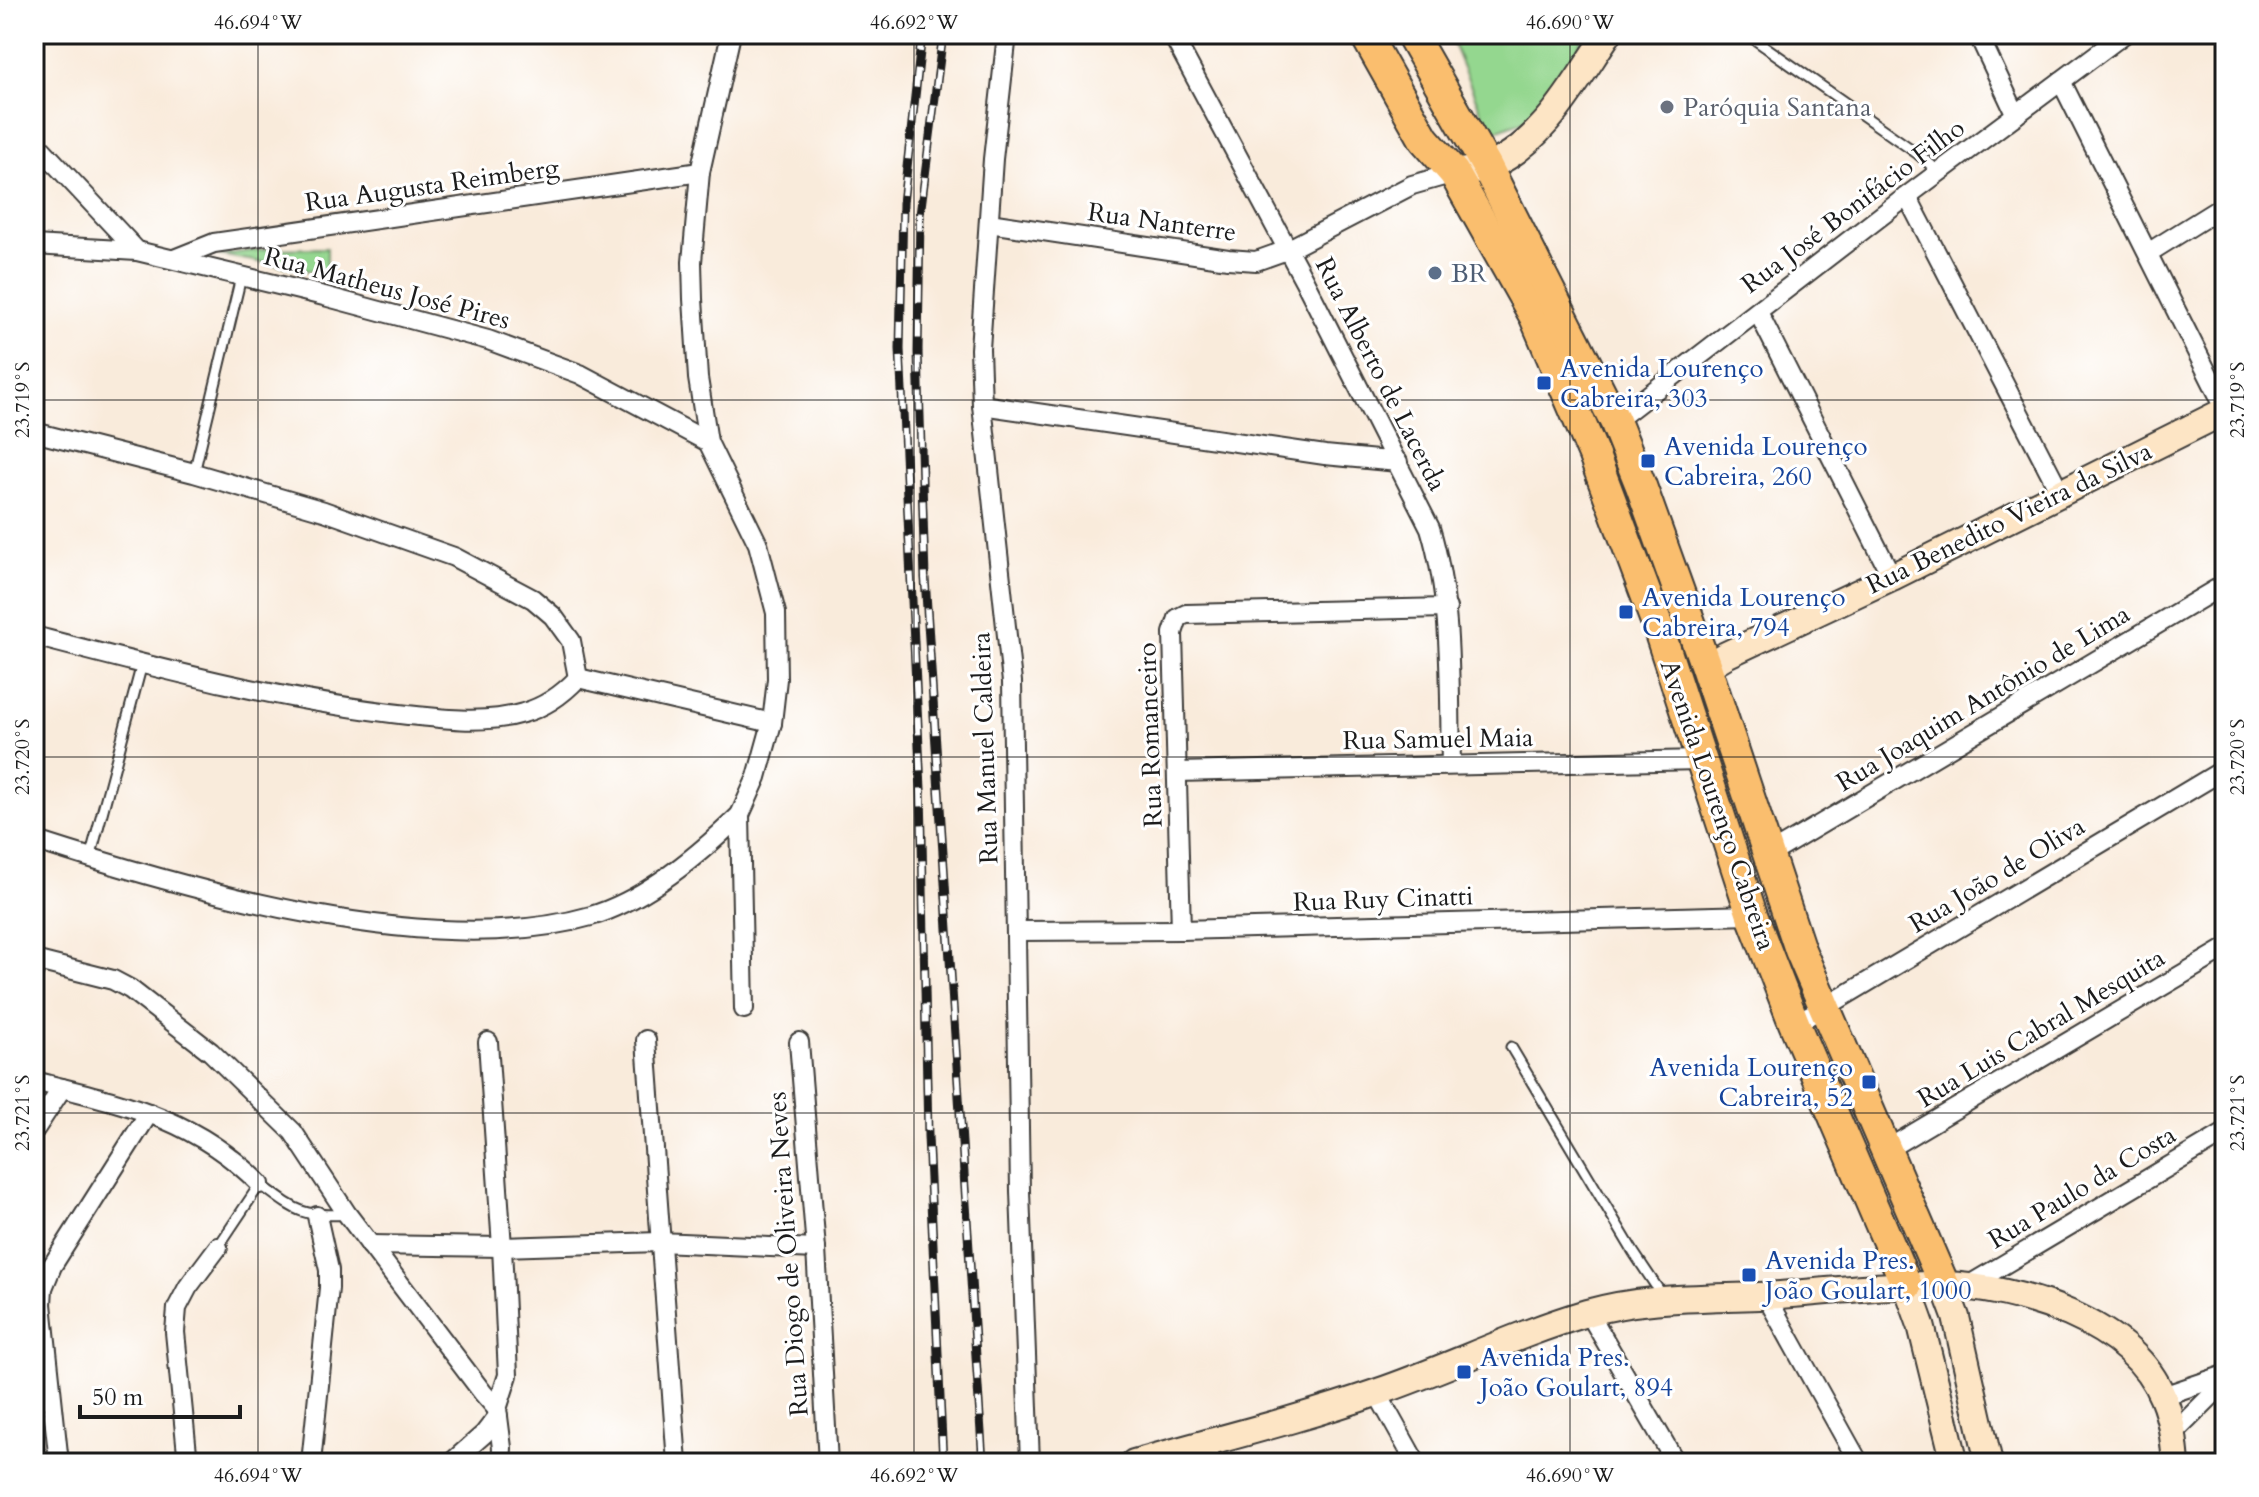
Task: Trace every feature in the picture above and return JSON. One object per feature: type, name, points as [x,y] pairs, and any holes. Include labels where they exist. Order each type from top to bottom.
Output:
[{"type":"main road","name":"Avenida Lourenço Cabreira","points":[[1365,34],[1424,139],[1454,173],[1535,317],[1593,453],[1657,624],[1752,915],[1794,1023],[1907,1286]]},
{"type":"main road","name":"Avenida Lourenço Cabreira","points":[[1411,34],[1487,167],[1615,421],[1706,667],[1800,950],[1884,1151],[1955,1286]]},
{"type":"main road","points":[[1454,173],[1487,167],[1537,134],[1608,34]]},
{"type":"main road","name":"Rua Benedito Vieira da Silva","points":[[1706,667],[2061,494],[2225,409]]},
{"type":"main road","points":[[1907,1286],[1925,1339],[1955,1463]]},
{"type":"main road","points":[[1134,1463],[1208,1454],[1589,1313],[1666,1301],[1907,1286],[1955,1286],[2018,1297],[2060,1309],[2096,1325],[2126,1348],[2163,1396],[2173,1434],[2176,1463]]},
{"type":"main road","points":[[1955,1286],[1956,1317],[1989,1463]]},
{"type":"street","points":[[34,840],[90,858],[284,908],[399,927],[491,931],[533,929],[593,916],[631,898],[705,848],[740,815],[757,777],[772,723],[777,679],[776,613],[758,544],[708,442],[698,378],[692,262],[700,172],[731,34]]},
{"type":"street","name":"Rua Manuel Caldeira","points":[[1007,34],[994,145],[980,349],[982,405],[1012,682],[1020,1191],[1030,1463]]},
{"type":"street","name":"Rua Alberto de Lacerda","points":[[1172,34],[1430,528],[1442,570],[1447,608],[1451,764]]},
{"type":"street","points":[[1978,34],[2016,115]]},
{"type":"street","name":"Rua José Bonifácio Filho","points":[[1615,421],[2124,34]]},
{"type":"street","points":[[2061,81],[2225,409]]},
{"type":"street","points":[[34,141],[137,251]]},
{"type":"street","name":"Rua Augusta Reimberg","points":[[174,259],[214,243],[700,172]]},
{"type":"street","name":"Rua Nanterre","points":[[989,223],[1256,261],[1287,250],[1412,185],[1454,173]]},
{"type":"street","points":[[1907,196],[2061,494]]},
{"type":"street","points":[[2148,253],[2225,205]]},
{"type":"street","name":"Rua Matheus José Pires","points":[[34,245],[137,251],[174,259],[324,296],[518,350],[580,374],[708,442]]},
{"type":"street","points":[[1758,312],[1892,577]]},
{"type":"street","points":[[982,405],[1325,455],[1398,462]]},
{"type":"street","points":[[34,432],[194,473],[324,511],[454,557],[498,578],[533,599],[553,616],[571,641],[578,678]]},
{"type":"street","name":"Rua Joaquim Antônio de Lima","points":[[1767,856],[2225,584]]},
{"type":"street","name":"Rua Romanceiro","points":[[1181,930],[1173,633],[1178,618],[1186,614],[1447,608]]},
{"type":"street","points":[[34,636],[142,664],[356,709],[472,719],[520,715],[545,705],[578,678]]},
{"type":"street","points":[[578,678],[772,723]]},
{"type":"street","name":"Rua Samuel Maia","points":[[1177,772],[1700,760]]},
{"type":"street","name":"Rua João de Oliva","points":[[1794,1023],[2225,769]]},
{"type":"street","points":[[740,815],[744,1009]]},
{"type":"street","name":"Rua Ruy Cinatti","points":[[1016,931],[1181,930],[1752,915]]},
{"type":"street","name":"Rua Luis Cabral Mesquita","points":[[1884,1151],[2225,949]]},
{"type":"street","points":[[38,960],[113,980],[130,989],[211,1052],[293,1132],[347,1214],[497,1412],[501,1463]]},
{"type":"street","points":[[646,1040],[677,1463]]},
{"type":"street","points":[[451,1463],[484,1434],[497,1412],[508,1375],[488,1042]]},
{"type":"street","name":"Rua Diogo de Oliveira Neves","points":[[799,1042],[816,1249],[828,1463]]},
{"type":"street","points":[[34,1081],[180,1124],[239,1163],[260,1184]]},
{"type":"street","points":[[34,1131],[62,1088]]},
{"type":"street","points":[[59,1463],[42,1304],[43,1288],[52,1266],[149,1113]]},
{"type":"street","name":"Rua Paulo da Costa","points":[[1955,1286],[2225,1133]]},
{"type":"street","points":[[311,1463],[329,1288],[329,1270],[317,1216]]},
{"type":"street","points":[[370,1245],[502,1247],[659,1242],[816,1249]]},
{"type":"street","points":[[188,1463],[175,1332],[177,1308],[188,1287],[218,1247]]},
{"type":"street","points":[[1766,1296],[1859,1463]]},
{"type":"street","points":[[1589,1313],[1676,1463]]},
{"type":"street","points":[[2163,1396],[2225,1375]]},
{"type":"street","points":[[2173,1434],[2225,1382]]},
{"type":"street","points":[[1377,1393],[1416,1463]]},
{"type":"lane","points":[[1747,34],[1939,172]]},
{"type":"lane","points":[[194,473],[241,277]]},
{"type":"lane","points":[[90,858],[142,664]]},
{"type":"lane","points":[[34,983],[38,960]]},
{"type":"lane","points":[[1511,1047],[1666,1301]]},
{"type":"lane","points":[[218,1247],[260,1184],[293,1208],[317,1216],[347,1214]]},
{"type":"green space","points":[[1449,34],[1585,34],[1575,55],[1526,120],[1490,133]]},
{"type":"green space","points":[[327,248],[327,274],[220,255],[267,249]]},
{"type":"railway","points":[[922,34],[903,203],[900,349],[921,789],[928,1136],[943,1463]]},
{"type":"railway","points":[[943,34],[920,215],[918,352],[925,578],[983,1463]]},
{"type":"place","name":"Paróquia Santana","points":[[1667,107]]},
{"type":"place","name":"BR","points":[[1435,273]]},
{"type":"place","name":"Avenida Lourenço Cabreira, 303","points":[[1544,383]]},
{"type":"place","name":"Avenida Lourenço Cabreira, 260","points":[[1648,461]]},
{"type":"place","name":"Avenida Lourenço Cabreira, 794","points":[[1626,612]]},
{"type":"place","name":"Avenida Lourenço Cabreira, 52","points":[[1869,1082]]},
{"type":"place","name":"Avenida Pres. João Goulart, 1000","points":[[1749,1275]]},
{"type":"place","name":"Avenida Pres. João Goulart, 894","points":[[1464,1372]]}]
